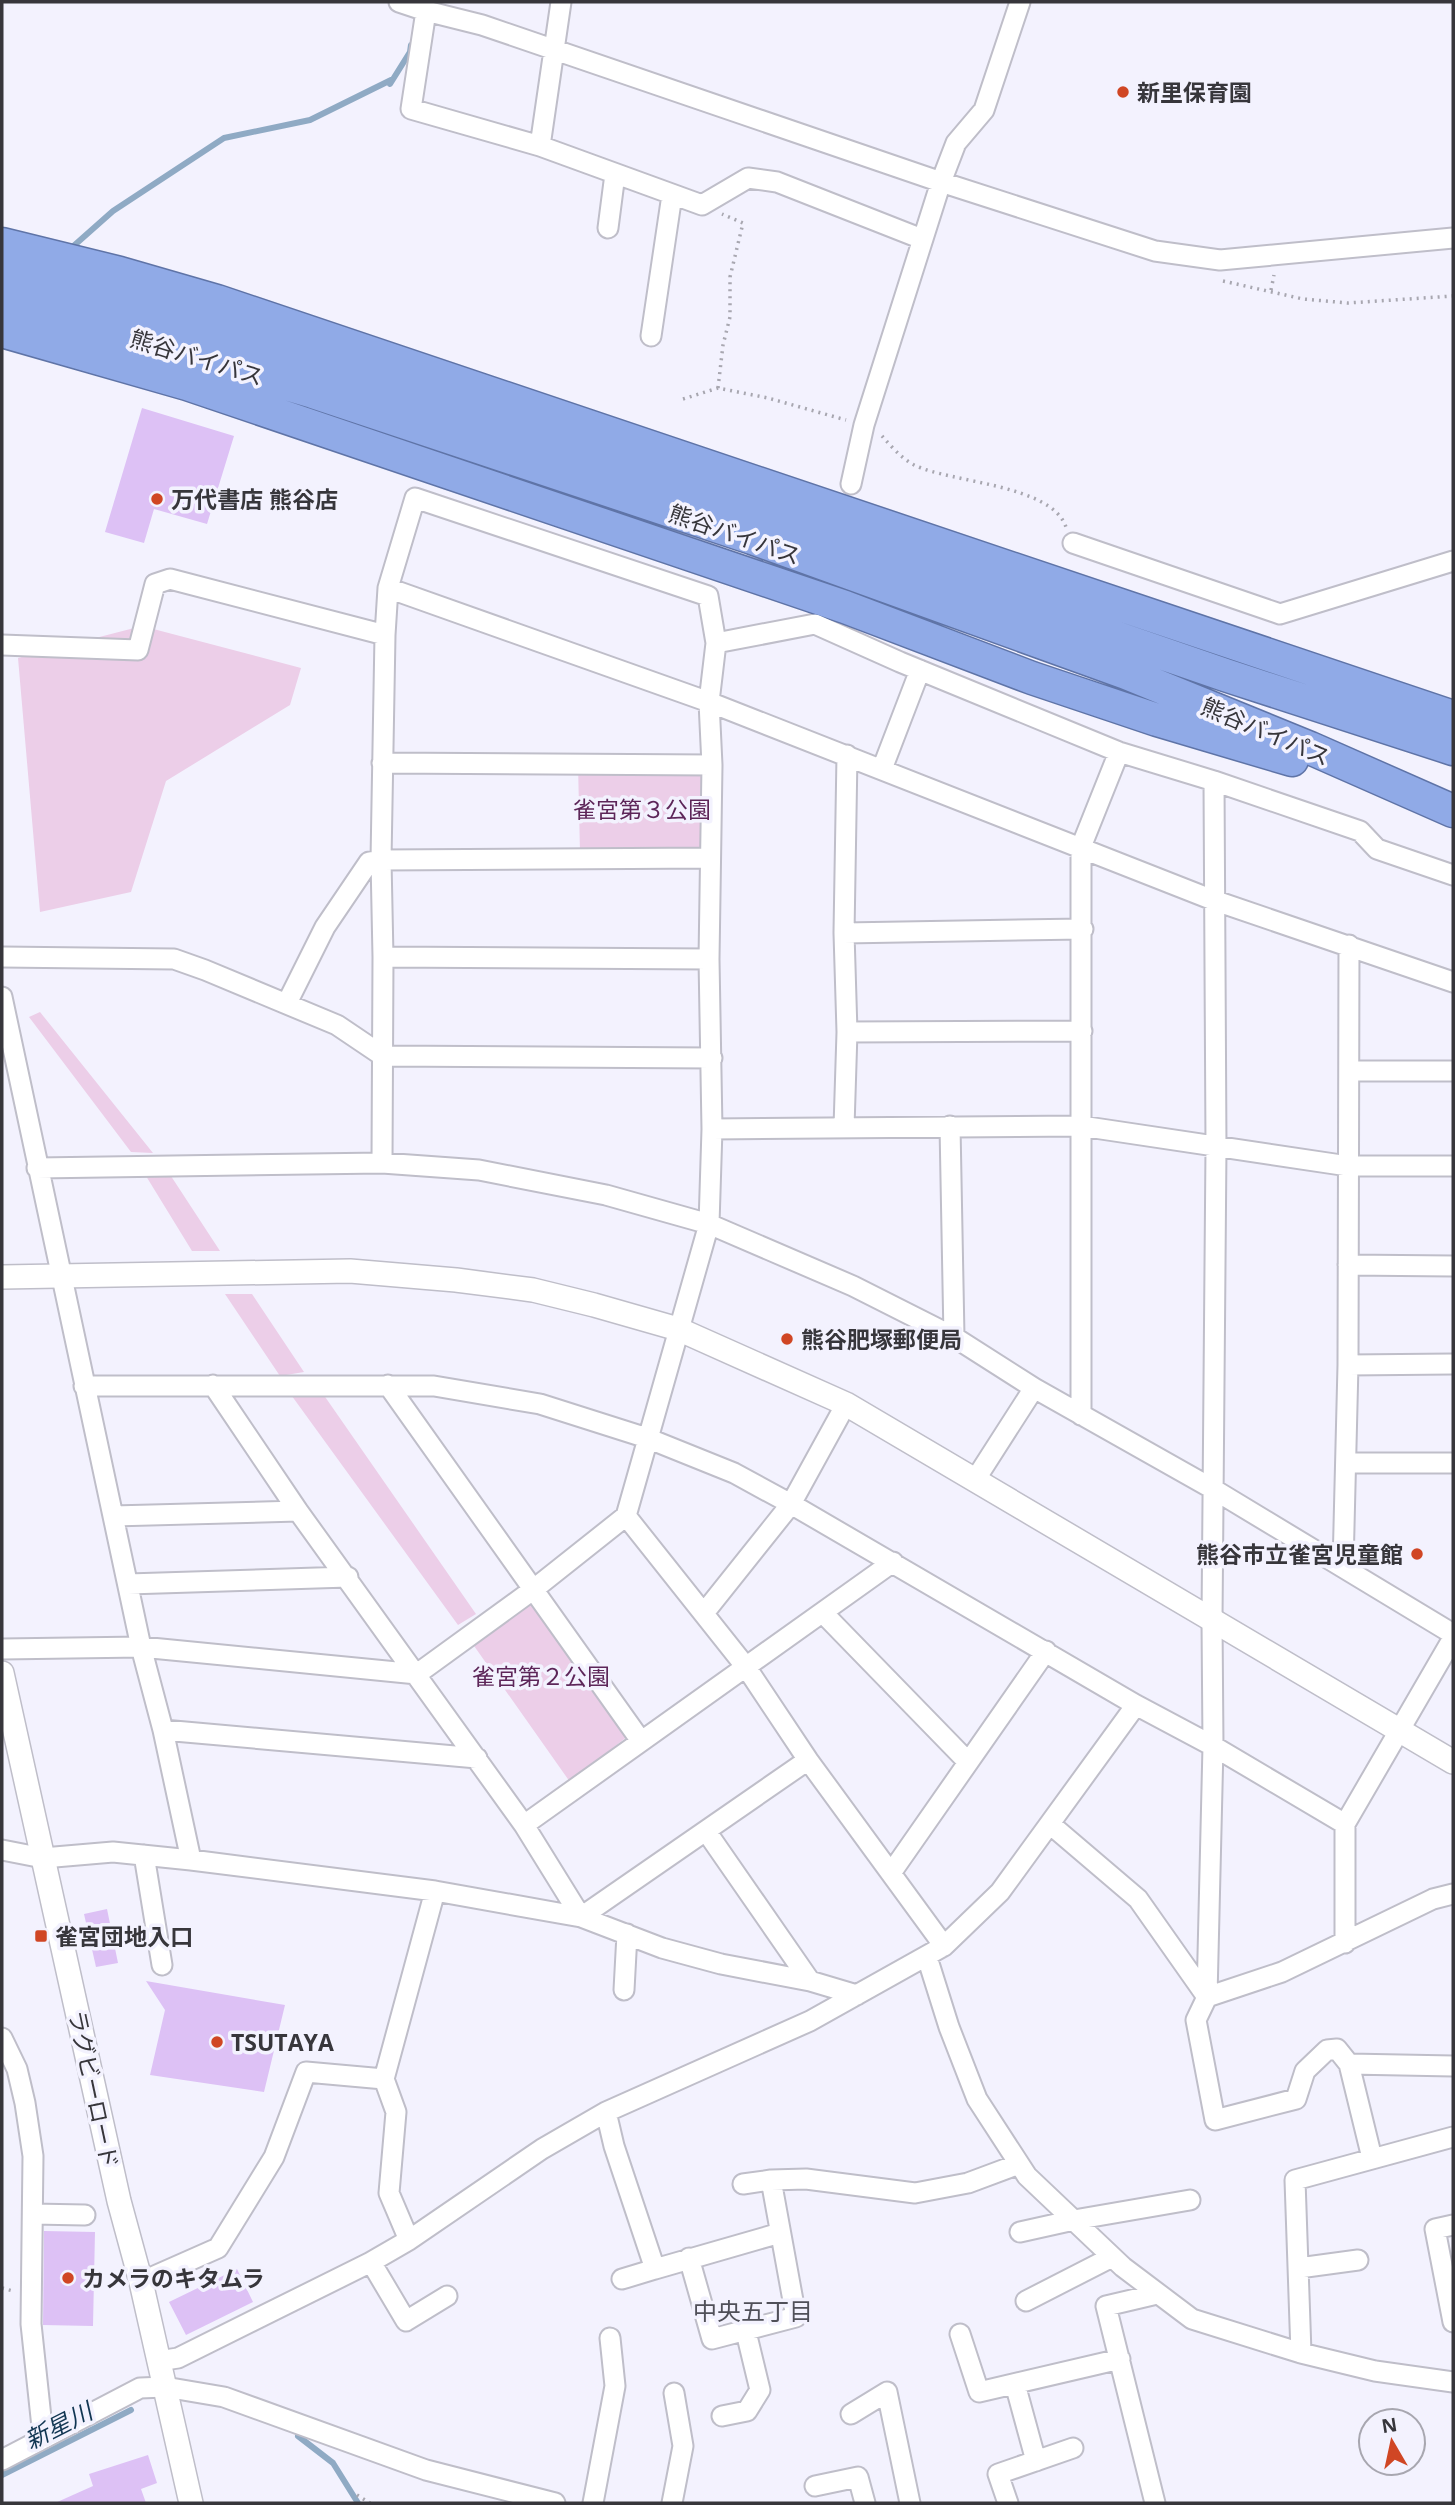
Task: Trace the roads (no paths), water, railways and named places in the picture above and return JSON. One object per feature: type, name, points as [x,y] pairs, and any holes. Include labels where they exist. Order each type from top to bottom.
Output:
[{"type":"highway","points":[[2,244],[44,255],[116,302],[217,301],[1453,717]]},
{"type":"highway","name":"熊谷バイパス","points":[[2,272],[116,302],[317,362],[1225,675],[1453,749]]},
{"type":"highway","name":"熊谷バイパス","points":[[2,299],[116,302],[313,392],[752,538],[1126,673],[1310,748],[1453,811]]},
{"type":"highway","points":[[2,331],[187,384],[586,518],[845,607],[1032,678],[1157,720],[1424,799]]},
{"type":"street","points":[[401,2],[425,11],[482,25],[941,182],[1155,251],[1220,260],[1453,238]]},
{"type":"street","points":[[540,146],[561,2]]},
{"type":"street","points":[[850,484],[864,425],[941,182],[956,143],[984,110],[1020,2]]},
{"type":"street","points":[[425,11],[411,109],[540,146],[702,205],[748,178],[777,182],[922,239]]},
{"type":"street","points":[[608,228],[615,174]]},
{"type":"street","points":[[651,336],[673,195]]},
{"type":"street","points":[[2,1649],[141,1647],[417,1674],[534,1589],[626,1516],[709,1224],[712,1129],[709,959],[712,765],[709,702],[716,643],[708,596],[415,498],[388,589],[384,635],[382,1163]]},
{"type":"street","points":[[1073,543],[1280,614],[1453,561]]},
{"type":"street","points":[[2,645],[138,650],[155,584],[170,579],[384,635]]},
{"type":"street","points":[[388,589],[709,702],[1213,900],[1453,982]]},
{"type":"street","points":[[716,643],[815,624],[1119,752],[1360,831],[1377,849],[1453,875]]},
{"type":"street","points":[[882,769],[920,670]]},
{"type":"street","points":[[1081,1415],[1081,847],[1119,752]]},
{"type":"street","points":[[844,1127],[847,755]]},
{"type":"street","points":[[382,764],[712,765]]},
{"type":"street","points":[[1214,781],[1216,1147],[1213,1746],[1208,1997],[1196,2020],[1215,2120],[1296,2099],[1305,2071],[1327,2050],[1338,2049],[1349,2064],[1371,2158]]},
{"type":"street","points":[[286,1003],[325,927],[369,862],[710,858]]},
{"type":"street","points":[[844,933],[1083,929]]},
{"type":"street","points":[[1343,1567],[1348,1365],[1349,946]]},
{"type":"street","points":[[2,957],[174,959],[337,1025],[383,1056],[712,1058]]},
{"type":"street","points":[[383,957],[709,959]]},
{"type":"street","points":[[2,998],[141,1647],[163,1730],[191,1860]]},
{"type":"street","points":[[846,1032],[1082,1031]]},
{"type":"street","points":[[1350,1071],[1453,1071]]},
{"type":"street","points":[[950,1126],[954,1337]]},
{"type":"street","points":[[712,1129],[1081,1126],[1348,1166],[1453,1166]]},
{"type":"street","points":[[37,1168],[382,1163],[479,1170],[606,1195],[709,1224],[853,1286],[954,1337],[1034,1388],[1213,1489],[1453,1636],[1345,1824],[1345,1942]]},
{"type":"street","points":[[1348,1265],[1453,1266]]},
{"type":"street","points":[[2,1277],[350,1271],[533,1290],[678,1329],[846,1404],[1453,1762]]},
{"type":"street","points":[[1348,1365],[1453,1364]]},
{"type":"street","points":[[213,1385],[298,1511],[524,1825],[582,1917]]},
{"type":"street","points":[[388,1385],[641,1741]]},
{"type":"street","points":[[84,1386],[434,1386],[540,1404],[647,1438],[734,1473],[791,1504],[1345,1824]]},
{"type":"street","points":[[975,1480],[1034,1388]]},
{"type":"street","points":[[704,1613],[791,1504],[846,1404]]},
{"type":"street","points":[[1347,1463],[1453,1463]]},
{"type":"street","points":[[113,1516],[298,1511]]},
{"type":"street","points":[[626,1516],[746,1667],[808,1760],[944,1946]]},
{"type":"street","points":[[524,1825],[893,1562]]},
{"type":"street","points":[[128,1584],[348,1577]]},
{"type":"street","points":[[823,1613],[968,1762]]},
{"type":"street","points":[[891,1872],[1046,1651]]},
{"type":"street","name":"ラグビーロード","points":[[2,1673],[119,2201],[141,2282],[191,2503]]},
{"type":"street","points":[[158,2361],[178,2358],[371,2262],[409,2240],[542,2149],[606,2112],[810,2021],[944,1946],[1000,1892],[1136,1705]]},
{"type":"street","points":[[163,1730],[477,1758]]},
{"type":"street","points":[[582,1917],[808,1760]]},
{"type":"street","points":[[1051,1824],[1138,1899],[1208,1997]]},
{"type":"street","points":[[706,1831],[810,1981]]},
{"type":"street","points":[[2,1850],[43,1858],[113,1852],[435,1891],[582,1917],[662,1948],[721,1964],[810,1981],[857,1995]]},
{"type":"street","points":[[144,1855],[162,1965]]},
{"type":"street","points":[[409,2240],[389,2193],[396,2112],[384,2079],[435,1891]]},
{"type":"street","points":[[1208,1997],[1282,1972],[1433,1899],[1453,1894]]},
{"type":"street","points":[[624,1990],[627,1934]]},
{"type":"street","points":[[927,1956],[977,2099],[1027,2176],[1112,2257],[1157,2294],[1192,2319],[1301,2353],[1375,2371],[1453,2382]]},
{"type":"street","points":[[2,2038],[17,2069],[33,2156],[31,2324],[42,2427],[46,2435]]},
{"type":"street","points":[[1349,2064],[1453,2066]]},
{"type":"street","points":[[141,2282],[218,2248],[274,2157],[306,2072],[384,2079]]},
{"type":"street","points":[[606,2112],[614,2146],[654,2269]]},
{"type":"street","points":[[1301,2353],[1295,2180],[1453,2137]]},
{"type":"street","points":[[743,2184],[806,2179],[915,2193],[968,2183],[1019,2164]]},
{"type":"street","points":[[689,2259],[712,2339],[796,2317],[771,2180]]},
{"type":"street","points":[[1020,2232],[1190,2200]]},
{"type":"street","points":[[33,2214],[85,2215]]},
{"type":"street","points":[[1453,2225],[1436,2229],[1453,2322]]},
{"type":"street","points":[[622,2280],[780,2233]]},
{"type":"street","points":[[1026,2301],[1112,2257]]},
{"type":"street","points":[[1299,2268],[1358,2260]]},
{"type":"street","points":[[371,2262],[407,2321],[447,2297]]},
{"type":"street","points":[[1155,2503],[1106,2306],[1157,2294]]},
{"type":"street","points":[[722,2416],[747,2411],[760,2390],[746,2332]]},
{"type":"street","points":[[960,2334],[979,2392],[1120,2359]]},
{"type":"street","points":[[593,2503],[615,2386],[610,2338]]},
{"type":"street","points":[[1015,2384],[1036,2460]]},
{"type":"street","points":[[2,2460],[140,2388],[165,2387],[225,2397],[426,2470],[555,2503]]},
{"type":"street","points":[[851,2414],[887,2392],[910,2503]]},
{"type":"street","points":[[672,2503],[683,2446],[674,2393]]},
{"type":"street","points":[[1008,2503],[998,2474],[1073,2448]]},
{"type":"street","points":[[816,2486],[858,2477],[865,2503]]},
{"type":"waterway","points":[[69,250],[113,211],[224,138],[310,120],[391,80],[390,84],[410,52],[411,45]]},
{"type":"waterway","name":"新星川","points":[[2,2475],[131,2410]]},
{"type":"waterway","name":"新星川","points":[[298,2436],[333,2463],[358,2503]]},
{"type":"place","name":"新里保育園","points":[[1123,92]]},
{"type":"place","name":"万代書店 熊谷店","points":[[157,499]]},
{"type":"place","name":"熊谷肥塚郵便局","points":[[787,1339]]},
{"type":"place","name":"熊谷市立雀宮児童館","points":[[1417,1554]]},
{"type":"place","name":"雀宮団地入口","points":[[41,1936]]},
{"type":"place","name":"TSUTAYA","points":[[217,2042]]},
{"type":"place","name":"カメラのキタムラ","points":[[68,2278]]},
{"type":"district","name":"中央五丁目","points":[[753,2310]]},
{"type":"park label","name":"雀宮第３公園","points":[[642,809]]},
{"type":"park label","name":"雀宮第２公園","points":[[541,1676]]}]
